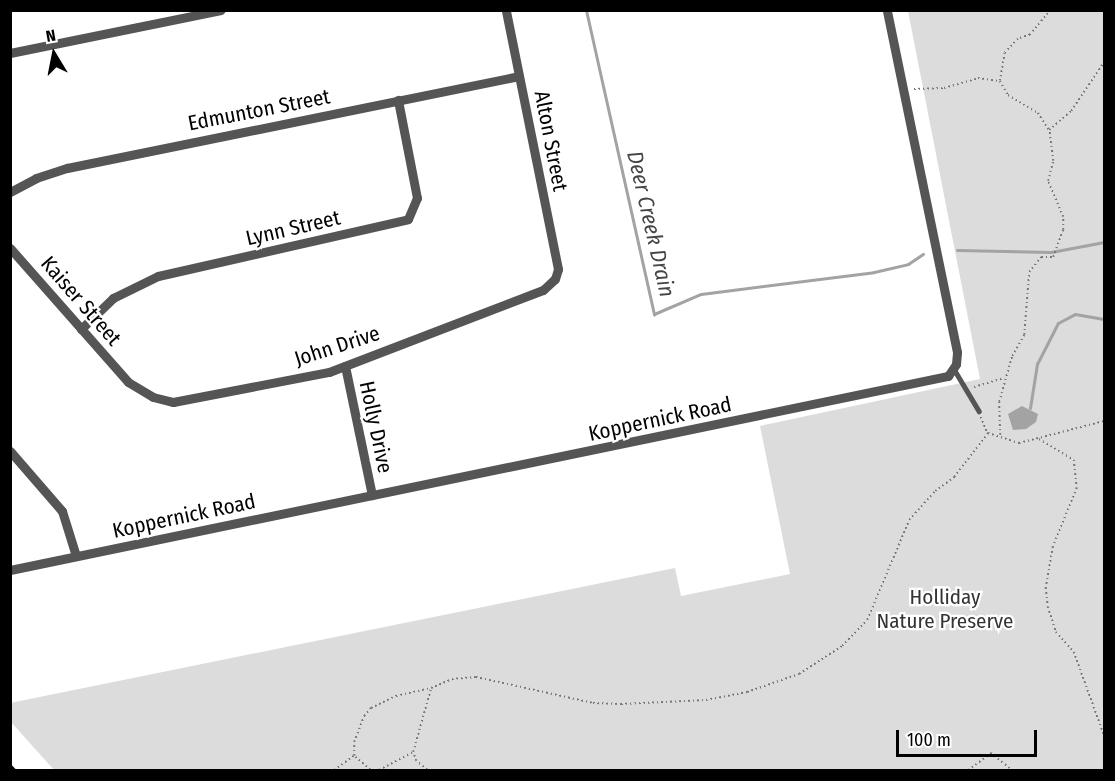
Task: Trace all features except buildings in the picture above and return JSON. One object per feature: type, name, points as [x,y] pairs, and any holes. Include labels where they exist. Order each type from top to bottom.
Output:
[{"type":"street","points":[[10,53],[221,10]]},
{"type":"street","name":"Alton Street","points":[[506,10],[556,255],[555,279]]},
{"type":"street","points":[[887,10],[957,352],[954,369]]},
{"type":"street","name":"Edmunton Street","points":[[10,192],[36,178],[67,168],[519,76]]},
{"type":"street","name":"Lynn Street","points":[[81,329],[113,298],[158,276],[408,219],[417,198],[398,100]]},
{"type":"street","name":"Kaiser Street","points":[[10,248],[125,378]]},
{"type":"street","name":"John Drive","points":[[125,378],[153,397],[182,402],[345,366],[543,290],[555,279]]},
{"type":"street","name":"Holly Drive","points":[[345,366],[372,495]]},
{"type":"street","name":"Koppernick Road","points":[[10,570],[931,382],[954,369]]},
{"type":"street","points":[[10,451],[62,511],[76,556]]},
{"type":"lane","points":[[954,369],[979,411]]},
{"type":"path","points":[[1051,10],[1030,35],[1018,39],[1005,53],[1000,81],[1008,95],[1038,113],[1049,130],[1053,161],[1048,181],[1063,217],[1053,257],[1041,257],[1029,272],[1024,335],[1004,378],[997,424],[1000,435],[1005,441],[1019,442],[1104,421]]},
{"type":"path","points":[[1049,130],[1071,111],[1104,62]]},
{"type":"path","points":[[904,91],[944,88],[978,78],[1000,81]]},
{"type":"path","points":[[967,389],[1004,378]]},
{"type":"path","points":[[979,411],[988,433]]},
{"type":"path","points":[[988,433],[1000,435]]},
{"type":"path","points":[[334,771],[354,756],[357,733],[371,708],[396,696],[431,688],[452,679],[476,677],[593,703],[621,704],[706,700],[755,690],[799,674],[842,646],[867,620],[909,520],[935,491],[954,477],[988,433]]},
{"type":"path","points":[[1039,438],[1074,460],[1077,488],[1053,547],[1046,588],[1048,607],[1056,632],[1074,652],[1104,735]]},
{"type":"path","points":[[427,771],[416,761],[413,752],[431,688]]},
{"type":"path","points":[[380,771],[413,752]]},
{"type":"path","points":[[968,771],[990,753],[1012,771]]},
{"type":"path","points":[[354,756],[370,771]]},
{"type":"green space","name":"Holliday Nature Preserve","points":[[908,11],[1104,11],[1104,770],[54,770],[11,722],[10,703],[675,568],[681,596],[790,574],[760,426],[980,379]]},
{"type":"shaded area","points":[[1022,406],[1038,414],[1036,422],[1026,429],[1013,430],[1008,414]]},
{"type":"waterway","name":"Deer Creek Drain","points":[[586,10],[654,314],[701,294],[874,272],[908,264],[923,254]]},
{"type":"waterway","name":"Deer Creek Drain","points":[[957,250],[1051,252],[1104,242]]},
{"type":"waterway","points":[[1030,408],[1037,364],[1058,323],[1075,314],[1104,319]]},
{"type":"railway","points":[[10,765],[15,770]]}]
